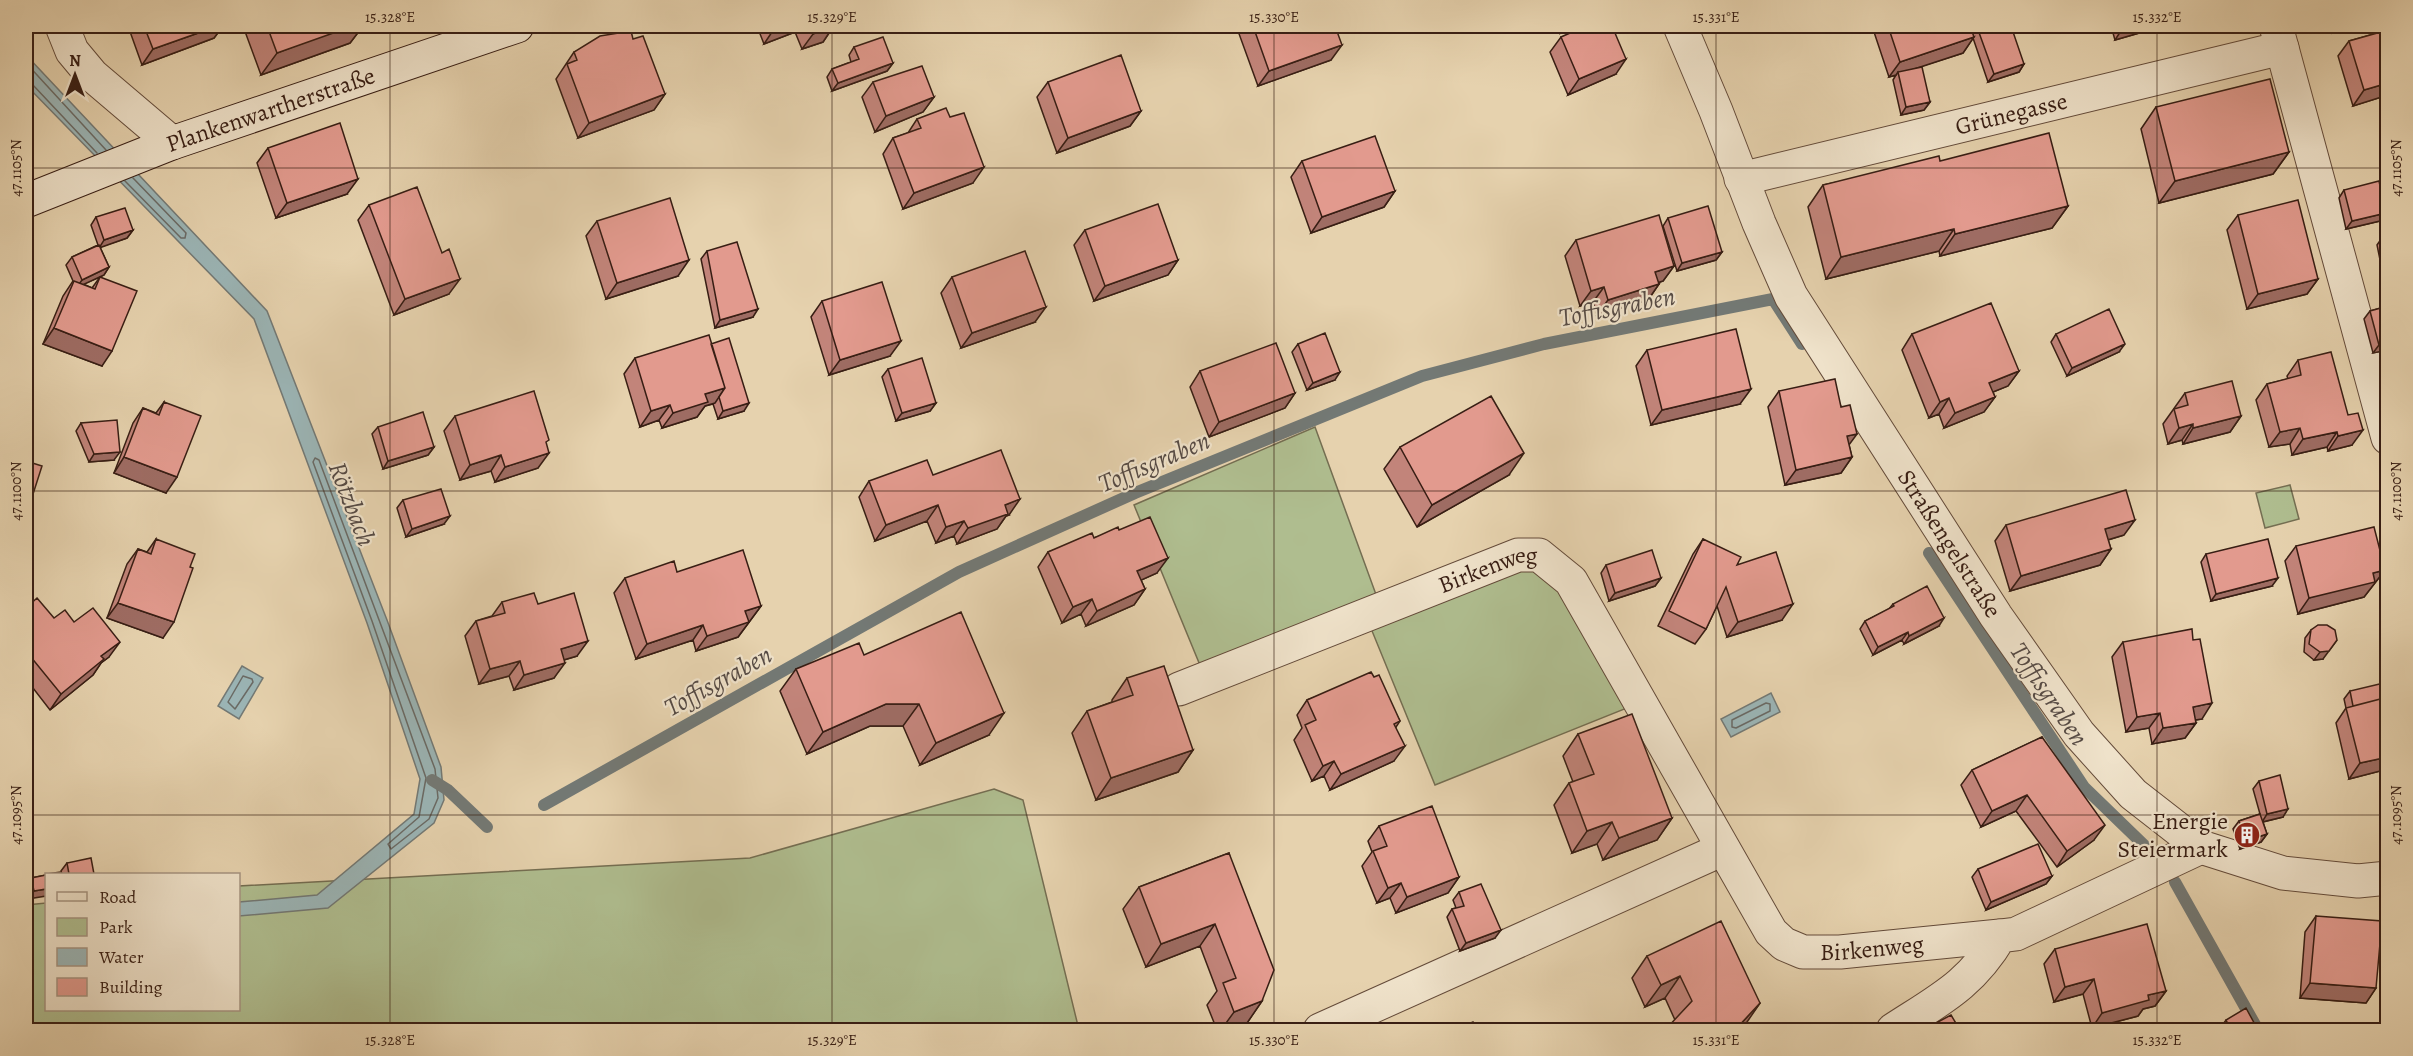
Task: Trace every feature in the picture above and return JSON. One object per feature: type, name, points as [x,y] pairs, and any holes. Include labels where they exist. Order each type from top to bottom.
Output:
[{"type":"street","points":[[62,26],[72,51],[92,75],[172,143]]},
{"type":"street","name":"Plankenwartherstraße","points":[[26,201],[73,180],[172,143],[517,26]]},
{"type":"street","name":"Straßengelstraße","points":[[1680,26],[1791,296],[1996,616],[2079,734],[2133,794],[2201,847],[2283,873],[2358,881],[2388,878]]},
{"type":"street","name":"Grünegasse","points":[[1741,179],[2279,37],[2388,438]]},
{"type":"street","name":"Birkenweg","points":[[1179,690],[1518,555],[1539,555],[1571,581],[1771,932],[1784,944],[1803,952],[1896,948],[2016,933],[2201,847]]},
{"type":"street","points":[[1320,1030],[1723,849]]},
{"type":"street","points":[[1893,1030],[1966,981],[1985,962],[2000,936]]},
{"type":"green space","points":[[1315,427],[1378,600],[1202,670],[1134,505]]},
{"type":"green space","points":[[2290,485],[2299,519],[2265,528],[2256,493]]},
{"type":"green space","points":[[1501,570],[1538,571],[1561,585],[1632,706],[1435,785],[1370,626]]},
{"type":"green space","points":[[994,789],[1023,800],[1079,1030],[26,1030],[26,905],[45,903],[45,1011],[240,1011],[240,886],[750,858]]},
{"type":"water","points":[[26,55],[267,311],[387,620],[441,767],[444,800],[434,823],[328,908],[240,916],[240,902],[317,895],[414,814],[420,779],[367,623],[254,319],[26,85]]},
{"type":"water","points":[[242,666],[263,678],[239,719],[218,706]]},
{"type":"water","points":[[1771,693],[1780,712],[1731,737],[1721,719]]},
{"type":"building","points":[[144,26],[218,26],[153,49]]},
{"type":"building","points":[[267,26],[353,26],[277,53]]},
{"type":"building","points":[[810,26],[834,26],[813,34]]},
{"type":"building","points":[[1253,26],[1335,26],[1342,45],[1269,71]]},
{"type":"building","points":[[1586,26],[1612,26],[1626,59],[1579,79],[1561,37]]},
{"type":"building","points":[[1888,26],[1970,26],[1974,37],[1900,62]]},
{"type":"building","points":[[2011,26],[2024,64],[1994,74],[1977,27]]},
{"type":"building","points":[[2388,30],[2388,83],[2364,90],[2349,41]]},
{"type":"building","points":[[631,31],[633,39],[643,36],[665,94],[589,123],[567,64],[577,60],[574,52],[600,36]]},
{"type":"building","points":[[883,37],[893,63],[838,83],[832,69],[859,59],[854,47]]},
{"type":"building","points":[[1121,55],[1141,111],[1068,138],[1048,82]]},
{"type":"building","points":[[922,66],[934,97],[886,116],[873,82]]},
{"type":"building","points":[[1922,67],[1930,102],[1906,107],[1898,72]]},
{"type":"building","points":[[2270,79],[2289,152],[2175,181],[2156,107]]},
{"type":"building","points":[[946,108],[950,117],[964,113],[984,167],[914,193],[893,138],[921,128],[917,119]]},
{"type":"building","points":[[340,123],[358,179],[287,203],[268,148]]},
{"type":"building","points":[[2049,133],[2068,206],[1955,234],[1954,229],[1841,257],[1823,185],[1939,156],[1940,161]]},
{"type":"building","points":[[1375,136],[1395,191],[1322,217],[1302,161]]},
{"type":"building","points":[[2379,181],[2386,213],[2352,221],[2344,190]]},
{"type":"building","points":[[417,187],[442,253],[449,249],[460,279],[405,299],[369,205]]},
{"type":"building","points":[[670,198],[689,260],[617,283],[597,221]]},
{"type":"building","points":[[2298,200],[2318,279],[2258,294],[2238,215]]},
{"type":"building","points":[[1158,204],[1178,260],[1105,286],[1085,230]]},
{"type":"building","points":[[1708,206],[1722,252],[1682,263],[1668,218]]},
{"type":"building","points":[[125,208],[133,230],[104,240],[96,217]]},
{"type":"building","points":[[1659,215],[1674,266],[1655,272],[1659,284],[1608,300],[1604,287],[1591,291],[1576,240]]},
{"type":"building","points":[[737,242],[758,309],[720,320],[707,251]]},
{"type":"building","points":[[99,245],[109,267],[82,280],[72,257]]},
{"type":"building","points":[[1025,251],[1046,307],[972,333],[952,277]]},
{"type":"building","points":[[100,277],[137,291],[112,351],[54,328],[74,281],[95,289]]},
{"type":"building","points":[[882,282],[901,341],[840,360],[822,301]]},
{"type":"building","points":[[1991,303],[2019,371],[1989,383],[1995,397],[1955,413],[1949,398],[1940,402],[1912,334]]},
{"type":"building","points":[[2388,306],[2388,343],[2379,345],[2370,311]]},
{"type":"building","points":[[2109,309],[2125,344],[2072,368],[2056,334]]},
{"type":"building","points":[[1736,329],[1751,389],[1662,410],[1647,350]]},
{"type":"building","points":[[1325,333],[1340,372],[1313,383],[1298,344]]},
{"type":"building","points":[[709,335],[725,388],[705,394],[708,402],[673,413],[670,405],[651,411],[635,358]]},
{"type":"building","points":[[729,338],[749,403],[723,411],[719,397],[725,388],[711,344]]},
{"type":"building","points":[[1276,343],[1295,393],[1219,422],[1200,371]]},
{"type":"building","points":[[2331,352],[2348,415],[2358,413],[2363,430],[2338,436],[2337,432],[2303,439],[2300,428],[2280,432],[2267,384],[2301,375],[2298,360]]},
{"type":"building","points":[[922,358],[936,403],[902,413],[888,369]]},
{"type":"building","points":[[1835,379],[1841,407],[1850,405],[1857,434],[1847,436],[1852,457],[1796,470],[1779,391]]},
{"type":"building","points":[[2232,381],[2241,416],[2193,428],[2193,424],[2179,428],[2174,409],[2188,405],[2185,393]]},
{"type":"building","points":[[534,391],[549,440],[546,442],[549,453],[505,467],[501,455],[470,465],[455,416]]},
{"type":"building","points":[[1491,396],[1524,453],[1432,505],[1400,447]]},
{"type":"building","points":[[164,402],[201,416],[177,477],[124,457],[143,408],[159,415]]},
{"type":"building","points":[[423,412],[434,447],[388,461],[378,427]]},
{"type":"building","points":[[117,420],[120,452],[94,454],[81,423]]},
{"type":"building","points":[[1001,450],[1020,499],[1005,505],[1008,514],[968,528],[964,521],[946,527],[938,505],[886,525],[869,481],[927,460],[933,475]]},
{"type":"building","points":[[26,461],[42,466],[26,516]]},
{"type":"building","points":[[441,489],[450,516],[412,529],[403,500]]},
{"type":"building","points":[[2126,490],[2135,520],[2105,529],[2111,549],[2021,576],[2006,525]]},
{"type":"building","points":[[1150,517],[1168,558],[1137,571],[1145,589],[1097,611],[1092,599],[1073,607],[1048,552],[1092,533],[1094,538],[1118,527],[1119,530]]},
{"type":"building","points":[[2374,527],[2385,570],[2373,573],[2375,582],[2309,598],[2296,546]]},
{"type":"building","points":[[156,539],[195,554],[190,567],[193,568],[174,622],[118,603],[138,549],[151,554]]},
{"type":"building","points":[[1703,539],[1741,557],[1737,565],[1776,552],[1793,604],[1738,622],[1726,587],[1706,629],[1669,611]]},
{"type":"building","points":[[2268,539],[2278,578],[2216,594],[2206,554]]},
{"type":"building","points":[[743,550],[761,606],[745,611],[749,622],[707,636],[703,625],[647,644],[625,578],[674,561],[677,572]]},
{"type":"building","points":[[1652,550],[1661,578],[1615,593],[1606,565]]},
{"type":"building","points":[[1927,586],[1944,618],[1909,636],[1908,632],[1878,647],[1865,621]]},
{"type":"building","points":[[534,593],[538,604],[574,593],[588,641],[561,649],[565,663],[524,675],[520,661],[490,669],[476,621],[505,613],[502,602]]},
{"type":"building","points":[[37,598],[54,618],[65,610],[74,622],[93,608],[120,642],[101,656],[104,659],[61,694],[26,651],[28,639],[26,636],[26,608]]},
{"type":"building","points":[[961,612],[1004,713],[936,743],[919,704],[886,704],[823,732],[796,669],[859,643],[864,655]]},
{"type":"building","points":[[2318,625],[2327,625],[2335,630],[2337,640],[2329,651],[2320,652],[2309,644],[2311,630]]},
{"type":"building","points":[[2192,629],[2193,640],[2200,639],[2212,703],[2193,707],[2196,723],[2163,728],[2160,713],[2137,717],[2123,642]]},
{"type":"building","points":[[1164,666],[1193,750],[1111,778],[1087,711],[1133,695],[1127,678]]},
{"type":"building","points":[[1371,672],[1374,677],[1379,675],[1400,721],[1394,724],[1405,746],[1341,774],[1334,761],[1323,766],[1305,725],[1316,720],[1307,700]]},
{"type":"building","points":[[2388,682],[2388,697],[2353,706],[2350,691]]},
{"type":"building","points":[[2388,697],[2388,757],[2360,763],[2346,708]]},
{"type":"building","points":[[1632,714],[1672,818],[1619,838],[1612,822],[1587,831],[1569,783],[1594,774],[1578,734]]},
{"type":"building","points":[[2042,737],[2105,825],[2067,851],[2027,795],[1992,811],[1972,770]]},
{"type":"building","points":[[2280,775],[2288,809],[2267,814],[2259,781]]},
{"type":"building","points":[[1432,806],[1459,877],[1407,897],[1401,883],[1388,888],[1373,851],[1387,846],[1379,826]]},
{"type":"building","points":[[2260,814],[2267,834],[2246,841],[2239,821]]},
{"type":"building","points":[[2038,844],[2052,876],[1991,902],[1978,869]]},
{"type":"building","points":[[1229,853],[1274,970],[1262,1001],[1234,1012],[1223,983],[1236,978],[1215,924],[1161,944],[1139,887]]},
{"type":"building","points":[[91,858],[94,873],[69,873],[67,863]]},
{"type":"building","points":[[45,875],[45,889],[34,891],[31,878]]},
{"type":"building","points":[[1481,884],[1501,930],[1466,943],[1452,909],[1464,906],[1459,892]]},
{"type":"building","points":[[2316,916],[2382,921],[2376,988],[2310,983]]},
{"type":"building","points":[[1721,921],[1760,1003],[1735,1030],[1668,1030],[1666,1029],[1692,1001],[1680,976],[1661,985],[1647,956]]},
{"type":"building","points":[[2147,924],[2166,991],[2148,995],[2149,1000],[2102,1013],[2094,979],[2065,987],[2055,949]]},
{"type":"building","points":[[2246,1008],[2258,1030],[2231,1030],[2226,1020]]},
{"type":"building","points":[[1951,1015],[1960,1030],[1923,1030]]},
{"type":"building","points":[[1473,1022],[1478,1030],[1455,1030]]},
{"type":"waterway","name":"Toffisgraben","points":[[544,805],[959,572],[1135,493],[1422,376],[1544,344],[1773,299],[1802,344]]},
{"type":"waterway","name":"Toffisgraben","points":[[1929,553],[2084,787],[2147,848]]},
{"type":"waterway","name":"Toffisgraben","points":[[432,780],[448,790],[487,827]]},
{"type":"waterway","name":"Toffisgraben","points":[[2175,882],[2258,1030]]},
{"type":"place","name":"Energie Steiermark","points":[[2247,835]]},
{"type":"water label","name":"Rötzbach","points":[[352,504]]}]
